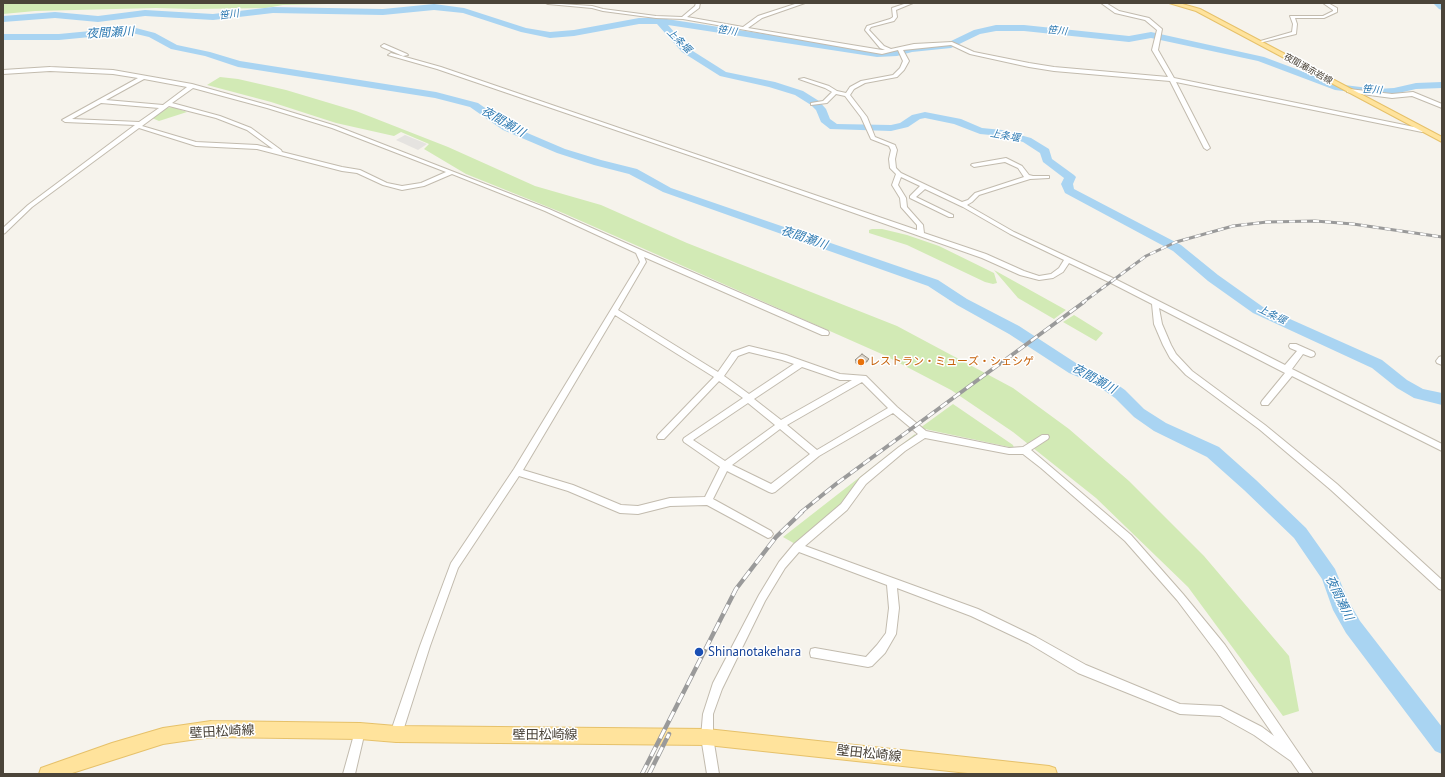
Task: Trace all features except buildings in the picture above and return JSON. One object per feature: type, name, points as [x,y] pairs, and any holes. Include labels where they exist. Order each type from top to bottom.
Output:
[{"type":"main road","name":"夜間瀬赤岩線","points":[[1177,3],[1198,10],[1442,140]]},
{"type":"main road","name":"壁田松崎線","points":[[47,774],[112,751],[164,736],[211,729],[360,731],[396,734],[707,737],[1049,774]]},
{"type":"street","points":[[548,3],[592,7],[603,10],[656,17],[683,18],[802,40],[856,46],[868,50],[901,51],[914,46],[954,44],[972,53],[1052,69],[1170,79],[1422,130]]},
{"type":"street","points":[[683,18],[697,7],[698,3]]},
{"type":"street","points":[[743,29],[760,17],[803,3]]},
{"type":"street","points":[[892,51],[882,48],[867,30],[869,26],[892,20],[895,17],[894,9],[911,3]]},
{"type":"street","points":[[1103,3],[1116,12],[1147,19],[1160,30],[1155,50],[1170,79],[1180,94],[1207,148]]},
{"type":"street","points":[[1259,42],[1294,33],[1296,24],[1292,17],[1324,17],[1335,12],[1335,9],[1325,3]]},
{"type":"street","points":[[384,46],[420,63]]},
{"type":"street","points":[[848,94],[852,88],[863,82],[895,76],[902,69],[906,61],[901,51]]},
{"type":"street","points":[[391,55],[420,63],[921,234],[984,256],[1022,273],[1039,278],[1053,276],[1061,270],[1068,259]]},
{"type":"street","points":[[3,72],[72,70],[144,77],[192,86],[334,127],[547,210],[825,333]]},
{"type":"street","points":[[144,77],[65,120],[139,125],[191,143],[257,147],[342,169],[358,171],[385,184],[402,188],[422,185],[452,172]]},
{"type":"street","points":[[802,79],[827,87],[836,92],[848,94]]},
{"type":"street","points":[[3,232],[30,206],[192,86]]},
{"type":"street","points":[[1347,90],[1392,96],[1413,94],[1442,106]]},
{"type":"street","points":[[813,104],[825,102],[836,92]]},
{"type":"street","points":[[848,94],[850,100],[864,117],[874,138],[892,145],[894,150],[892,159],[893,168],[899,174],[962,205],[1012,233],[1113,280],[1288,371],[1442,448]]},
{"type":"street","points":[[100,101],[166,105],[218,118],[249,129],[282,153]]},
{"type":"street","points":[[974,165],[1006,160],[1020,167],[1027,176],[1033,178],[1047,177]]},
{"type":"street","points":[[899,174],[895,185],[903,198],[904,206],[920,224],[921,234]]},
{"type":"street","points":[[962,205],[970,201],[977,194],[1028,178],[1027,176]]},
{"type":"street","points":[[924,186],[912,197],[951,216]]},
{"type":"street","points":[[396,734],[425,646],[454,566],[516,472],[643,262],[639,252]]},
{"type":"street","points":[[1155,303],[1158,324],[1167,345],[1173,356],[1189,373],[1262,427],[1328,482],[1442,586]]},
{"type":"street","points":[[614,311],[719,377],[748,398],[816,454]]},
{"type":"street","points":[[1293,346],[1311,354]]},
{"type":"street","points":[[661,437],[719,377],[735,354],[750,349],[801,363],[840,377],[863,378],[894,409],[924,434],[1009,451],[1025,450],[1045,437]]},
{"type":"street","points":[[1265,403],[1302,350]]},
{"type":"street","points":[[1442,359],[1440,361],[1442,362]]},
{"type":"street","points":[[801,363],[687,440],[725,466],[772,489],[816,454],[894,409]]},
{"type":"street","points":[[708,501],[725,466],[780,425],[863,378]]},
{"type":"street","points":[[713,774],[707,737],[708,714],[718,687],[762,598],[782,565],[797,547],[844,507],[863,480],[902,449],[924,434]]},
{"type":"street","points":[[1025,450],[1128,538],[1170,586],[1220,649],[1306,774]]},
{"type":"street","points":[[516,472],[570,488],[620,509],[638,510],[670,502],[708,501],[768,534]]},
{"type":"street","points":[[797,547],[974,612],[1032,640],[1082,669],[1180,709],[1221,711],[1258,731],[1293,756]]},
{"type":"street","points":[[815,653],[868,662],[882,649],[891,634],[894,608],[892,582]]},
{"type":"street","points":[[348,774],[360,731]]},
{"type":"green space","points":[[3,3],[371,3],[283,5],[266,8],[156,8],[35,11],[3,14]]},
{"type":"green space","points":[[220,77],[238,79],[286,90],[356,111],[448,147],[535,186],[601,205],[687,243],[897,326],[1013,388],[1069,429],[1129,481],[1204,556],[1289,656],[1299,711],[1283,716],[1188,587],[1096,498],[1013,432],[951,390],[884,355],[563,213],[466,174],[424,149],[429,144],[401,132],[394,136],[336,123],[271,102],[207,85]]},
{"type":"green space","points":[[173,107],[187,112],[159,121],[152,118],[166,108]]},
{"type":"green space","points":[[882,229],[907,235],[939,246],[994,273],[997,283],[993,284],[985,282],[907,245],[869,233],[869,230]]},
{"type":"green space","points":[[994,270],[1066,310],[1054,319],[1018,298]]},
{"type":"green space","points":[[1074,315],[1103,333],[1096,341],[1063,322]]},
{"type":"green space","points":[[953,404],[1013,445],[1014,448],[920,428]]},
{"type":"green space","points":[[915,434],[916,436],[797,545],[783,537]]},
{"type":"shaded area","points":[[405,135],[427,144],[418,150],[396,140]]},
{"type":"waterway","points":[[1437,3],[1442,7]]},
{"type":"waterway","name":"笹川","points":[[3,19],[55,15],[98,19],[145,13],[213,17],[273,10],[383,12],[434,7],[464,11],[524,30],[550,35],[574,33],[639,21],[660,21]]},
{"type":"waterway","name":"笹川","points":[[660,21],[877,54],[897,53],[911,49],[951,45],[977,32],[996,28],[1024,28],[1129,39],[1151,35],[1261,59],[1335,87],[1377,92],[1394,91],[1416,86],[1442,85]]},
{"type":"waterway","name":"上条堰","points":[[660,21],[685,50],[723,74],[771,84],[799,93],[815,103],[821,109],[825,120],[834,127],[891,128],[904,125],[916,117],[925,115],[957,121],[980,131],[1002,133],[1027,140],[1045,151],[1047,160],[1070,177],[1067,184],[1069,191],[1177,248],[1213,278],[1258,310],[1377,364],[1402,384],[1419,394],[1442,399]]},
{"type":"waterway","name":"夜間瀬川","points":[[3,37],[59,37],[132,30],[152,35],[174,47],[207,54],[238,64],[436,95],[474,105],[507,128],[561,151],[598,163],[633,171],[667,190],[933,283],[962,302],[1014,330],[1074,369],[1100,380],[1120,394],[1139,413],[1160,427],[1213,452],[1250,485],[1300,533],[1329,575],[1340,604],[1353,627],[1442,744]]},
{"type":"railway","points":[[1082,303],[1146,256],[1176,242],[1233,226],[1267,222],[1315,221],[1353,224],[1442,237]]},
{"type":"railway","points":[[800,513],[836,484],[1084,302]]},
{"type":"railway","points":[[642,774],[736,589],[776,537],[802,512]]},
{"type":"railway","points":[[649,774],[669,734]]},
{"type":"place","name":"レストラン・ミューズ・シェシゲ","points":[[861,362]]},
{"type":"place","name":"Shinanotakehara","points":[[699,652]]}]
